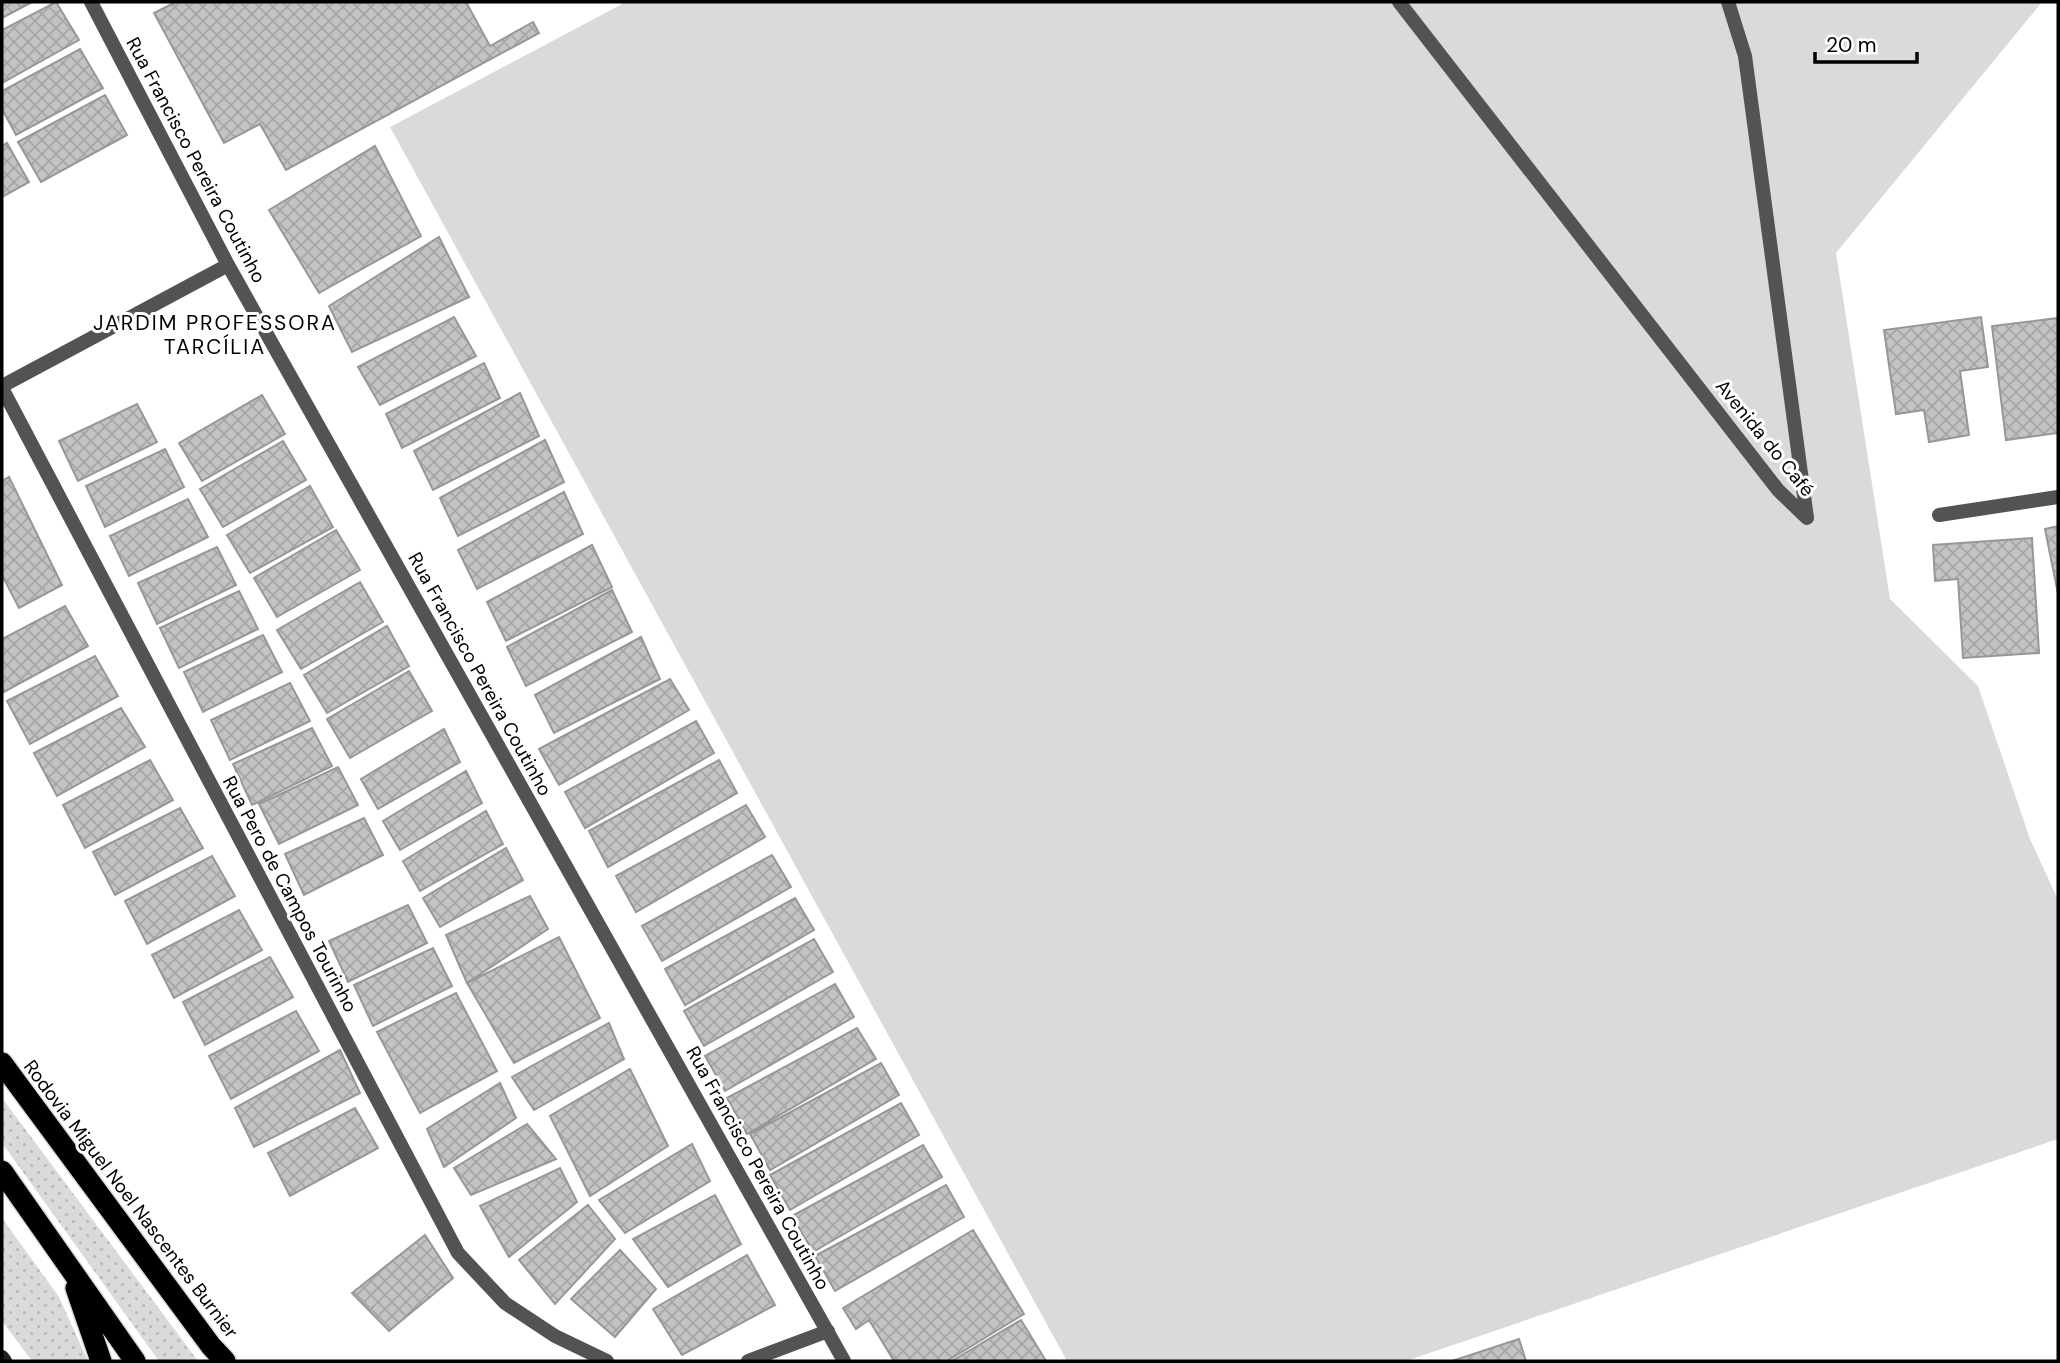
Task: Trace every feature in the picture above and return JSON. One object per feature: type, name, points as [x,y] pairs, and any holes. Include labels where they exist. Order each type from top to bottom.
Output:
[{"type":"highway","name":"Rodovia Miguel Noel Nascentes Burnier","points":[[2,1063],[211,1346],[225,1361]]},
{"type":"highway","points":[[2,1171],[135,1361]]},
{"type":"highway","points":[[67,1262],[101,1361]]},
{"type":"street","name":"Rua Francisco Pereira Coutinho","points":[[91,2],[228,265],[844,1361]]},
{"type":"street","name":"Avenida do Café","points":[[1399,2],[1778,490],[1807,518],[1745,57],[1728,2]]},
{"type":"street","points":[[2,387],[228,265]]},
{"type":"street","name":"Rua Pero de Campos Tourinho","points":[[2,387],[458,1253],[505,1303],[555,1336],[607,1361]]},
{"type":"street","points":[[1939,515],[2058,497]]},
{"type":"street","points":[[748,1361],[828,1331]]},
{"type":"street","points":[[2,1357],[5,1361]]},
{"type":"shaded area","points":[[626,2],[2042,2],[1836,253],[1890,599],[1978,686],[2030,839],[2058,900],[2058,1139],[1406,1361],[1067,1361],[390,127]]},
{"type":"shaded area","points":[[2,1098],[198,1361],[159,1361],[156,1357],[2,1143]]},
{"type":"shaded area","points":[[2,1218],[59,1297],[88,1361],[32,1361],[2,1321]]},
{"type":"building","points":[[2,2],[32,2],[2,18]]},
{"type":"building","points":[[56,2],[79,40],[2,83],[2,30]]},
{"type":"building","points":[[176,2],[466,2],[490,46],[533,22],[539,33],[286,170],[260,124],[224,143],[154,13]]},
{"type":"building","points":[[80,49],[103,88],[16,135],[2,109],[2,91]]},
{"type":"building","points":[[105,95],[127,135],[41,182],[18,142]]},
{"type":"building","points":[[7,143],[29,182],[2,197],[2,146]]},
{"type":"building","points":[[375,146],[421,236],[319,293],[269,210]]},
{"type":"building","points":[[439,237],[469,297],[352,352],[329,306]]},
{"type":"building","points":[[454,317],[476,356],[380,405],[358,367]]},
{"type":"building","points":[[1981,317],[1988,367],[1960,371],[1969,435],[1929,442],[1924,410],[1896,414],[1884,330]]},
{"type":"building","points":[[2058,318],[2058,433],[2006,440],[1992,326]]},
{"type":"building","points":[[484,363],[500,398],[402,448],[386,414]]},
{"type":"building","points":[[520,393],[539,436],[433,490],[414,451]]},
{"type":"building","points":[[262,395],[285,434],[202,481],[179,443]]},
{"type":"building","points":[[137,404],[157,442],[78,481],[59,441]]},
{"type":"building","points":[[545,440],[564,482],[458,536],[440,498]]},
{"type":"building","points":[[283,441],[306,480],[223,527],[200,489]]},
{"type":"building","points":[[165,449],[184,487],[105,527],[86,486]]},
{"type":"building","points":[[9,477],[62,585],[19,608],[2,575],[2,481]]},
{"type":"building","points":[[310,486],[333,527],[250,573],[227,535]]},
{"type":"building","points":[[564,492],[583,534],[477,589],[458,550]]},
{"type":"building","points":[[188,499],[208,537],[129,576],[110,536]]},
{"type":"building","points":[[2058,526],[2058,594],[2045,529]]},
{"type":"building","points":[[336,530],[360,570],[277,617],[254,578]]},
{"type":"building","points":[[2032,538],[2039,653],[1963,658],[1958,579],[1935,581],[1933,545]]},
{"type":"building","points":[[592,545],[612,587],[506,641],[487,602]]},
{"type":"building","points":[[217,547],[236,585],[157,624],[138,583]]},
{"type":"building","points":[[360,582],[383,622],[301,669],[277,630]]},
{"type":"building","points":[[612,590],[632,632],[526,686],[507,647]]},
{"type":"building","points":[[239,591],[258,629],[179,668],[160,628]]},
{"type":"building","points":[[65,606],[88,646],[2,693],[2,639]]},
{"type":"building","points":[[387,626],[409,666],[327,713],[304,675]]},
{"type":"building","points":[[263,635],[282,672],[203,712],[184,672]]},
{"type":"building","points":[[641,637],[660,679],[554,733],[535,695]]},
{"type":"building","points":[[95,656],[118,696],[30,744],[7,701]]},
{"type":"building","points":[[409,671],[432,711],[350,758],[327,719]]},
{"type":"building","points":[[670,679],[689,710],[559,785],[539,749]]},
{"type":"building","points":[[290,683],[310,721],[230,760],[211,720]]},
{"type":"building","points":[[121,708],[145,747],[57,796],[34,753]]},
{"type":"building","points":[[696,721],[714,753],[585,828],[565,792]]},
{"type":"building","points":[[312,728],[332,766],[252,805],[233,764]]},
{"type":"building","points":[[444,729],[460,762],[378,809],[361,779]]},
{"type":"building","points":[[150,760],[173,800],[85,848],[63,805]]},
{"type":"building","points":[[719,760],[737,793],[608,867],[589,831]]},
{"type":"building","points":[[338,767],[358,805],[279,844],[259,804]]},
{"type":"building","points":[[466,771],[482,803],[400,850],[383,821]]},
{"type":"building","points":[[746,805],[765,837],[636,912],[616,876]]},
{"type":"building","points":[[180,808],[203,848],[115,895],[93,852]]},
{"type":"building","points":[[486,811],[503,844],[420,891],[403,861]]},
{"type":"building","points":[[364,818],[383,855],[304,895],[285,854]]},
{"type":"building","points":[[506,848],[523,880],[440,927],[423,898]]},
{"type":"building","points":[[772,855],[791,887],[662,961],[642,926]]},
{"type":"building","points":[[212,856],[235,896],[147,944],[125,901]]},
{"type":"building","points":[[530,896],[548,929],[467,983],[446,935]]},
{"type":"building","points":[[795,898],[814,930],[685,1005],[665,969]]},
{"type":"building","points":[[408,905],[427,943],[348,982],[329,941]]},
{"type":"building","points":[[239,910],[262,950],[174,998],[152,955]]},
{"type":"building","points":[[559,937],[600,1018],[514,1063],[467,983]]},
{"type":"building","points":[[814,939],[833,972],[704,1046],[684,1011]]},
{"type":"building","points":[[433,948],[452,986],[373,1026],[354,985]]},
{"type":"building","points":[[270,957],[293,997],[205,1045],[183,1002]]},
{"type":"building","points":[[835,984],[854,1017],[725,1091],[705,1056]]},
{"type":"building","points":[[456,993],[497,1071],[420,1113],[377,1032]]},
{"type":"building","points":[[296,1011],[319,1051],[231,1099],[209,1056]]},
{"type":"building","points":[[609,1023],[624,1059],[534,1110],[512,1077]]},
{"type":"building","points":[[857,1028],[876,1059],[747,1134],[727,1098]]},
{"type":"building","points":[[340,1050],[360,1093],[254,1147],[235,1108]]},
{"type":"building","points":[[881,1063],[899,1095],[770,1170],[750,1134]]},
{"type":"building","points":[[630,1069],[668,1146],[590,1196],[550,1116]]},
{"type":"building","points":[[500,1083],[516,1118],[444,1167],[427,1129]]},
{"type":"building","points":[[901,1103],[919,1135],[790,1210],[770,1175]]},
{"type":"building","points":[[355,1108],[378,1148],[290,1196],[268,1153]]},
{"type":"building","points":[[527,1124],[556,1159],[471,1195],[454,1168]]},
{"type":"building","points":[[692,1144],[710,1181],[625,1233],[599,1200]]},
{"type":"building","points":[[923,1145],[942,1177],[813,1252],[792,1216]]},
{"type":"building","points":[[560,1168],[577,1202],[509,1257],[480,1206]]},
{"type":"building","points":[[946,1185],[964,1217],[835,1291],[815,1256]]},
{"type":"building","points":[[715,1195],[741,1244],[668,1287],[633,1239]]},
{"type":"building","points":[[588,1205],[615,1239],[555,1304],[519,1260]]},
{"type":"building","points":[[973,1230],[1024,1314],[947,1361],[894,1361],[869,1320],[856,1329],[843,1308]]},
{"type":"building","points":[[425,1235],[453,1278],[389,1331],[352,1293]]},
{"type":"building","points":[[620,1250],[656,1289],[615,1337],[571,1299]]},
{"type":"building","points":[[747,1255],[775,1305],[682,1355],[653,1309]]},
{"type":"building","points":[[1021,1320],[1046,1361],[952,1361]]},
{"type":"building","points":[[1519,1339],[1526,1361],[1452,1361]]},
{"type":"district","name":"JARDIM PROFESSORA TARCÍLIA","points":[[215,335]]}]
